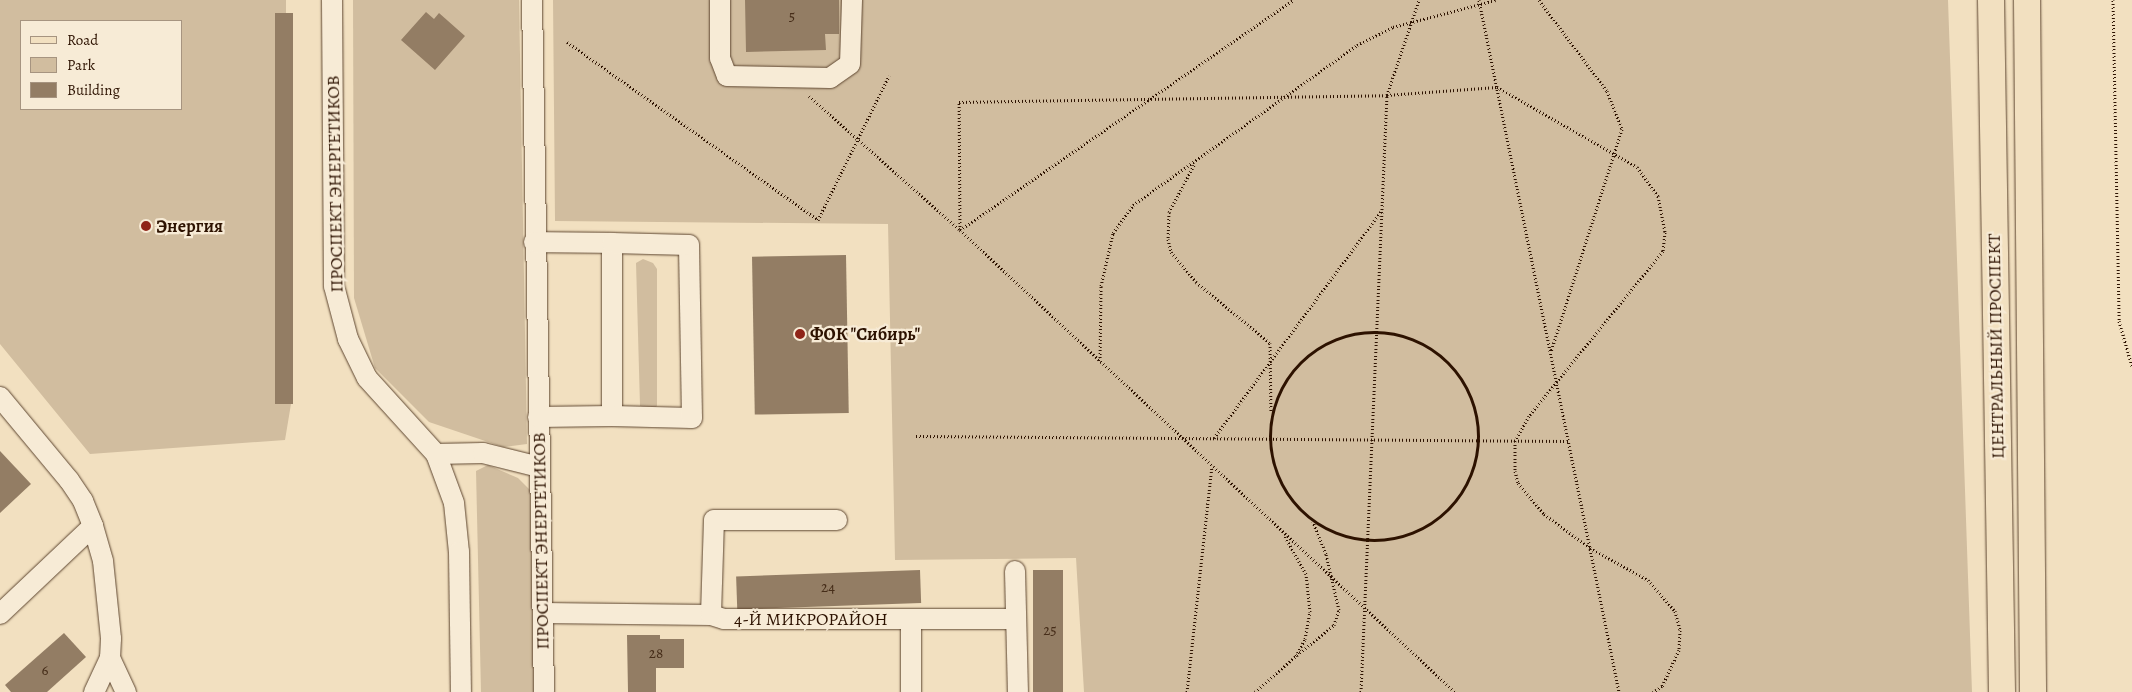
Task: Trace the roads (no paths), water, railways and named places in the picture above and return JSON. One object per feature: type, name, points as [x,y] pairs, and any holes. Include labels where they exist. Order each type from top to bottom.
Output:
[{"type":"main road","name":"ЦЕНТРАЛЬНЫЙ ПРОСПЕКТ","points":[[1991,0],[2002,692]]},
{"type":"main road","name":"ЦЕНТРАЛЬНЫЙ ПРОСПЕКТ","points":[[2027,0],[2032,692]]},
{"type":"street","name":"ПРОСПЕКТ ЭНЕРГЕТИКОВ","points":[[332,0],[334,286],[348,339],[367,378],[436,454],[454,503],[459,552],[461,692]]},
{"type":"street","name":"ПРОСПЕКТ ЭНЕРГЕТИКОВ","points":[[532,0],[534,242],[544,692]]},
{"type":"street","points":[[720,0],[720,58],[727,76],[830,78],[850,64],[852,0]]},
{"type":"street","points":[[534,242],[689,245],[692,418],[538,417]]},
{"type":"street","points":[[612,243],[612,416]]},
{"type":"street","points":[[0,397],[70,480],[83,501],[103,560],[110,658],[126,692]]},
{"type":"street","points":[[436,454],[483,453],[539,467]]},
{"type":"street","name":"4-Й МИКРОРАЙОН","points":[[711,615],[714,520],[837,520]]},
{"type":"street","points":[[0,614],[93,526]]},
{"type":"street","points":[[1014,571],[1018,692]]},
{"type":"street","name":"4-Й МИКРОРАЙОН","points":[[543,613],[711,615],[724,619],[1016,619]]},
{"type":"street","name":"4-Й МИКРОРАЙОН","points":[[911,619],[911,692]]},
{"type":"street","points":[[94,692],[110,658]]},
{"type":"place","name":"Энергия","points":[[146,226]]},
{"type":"place","name":"ФОК \"Сибирь\"","points":[[800,334]]}]
